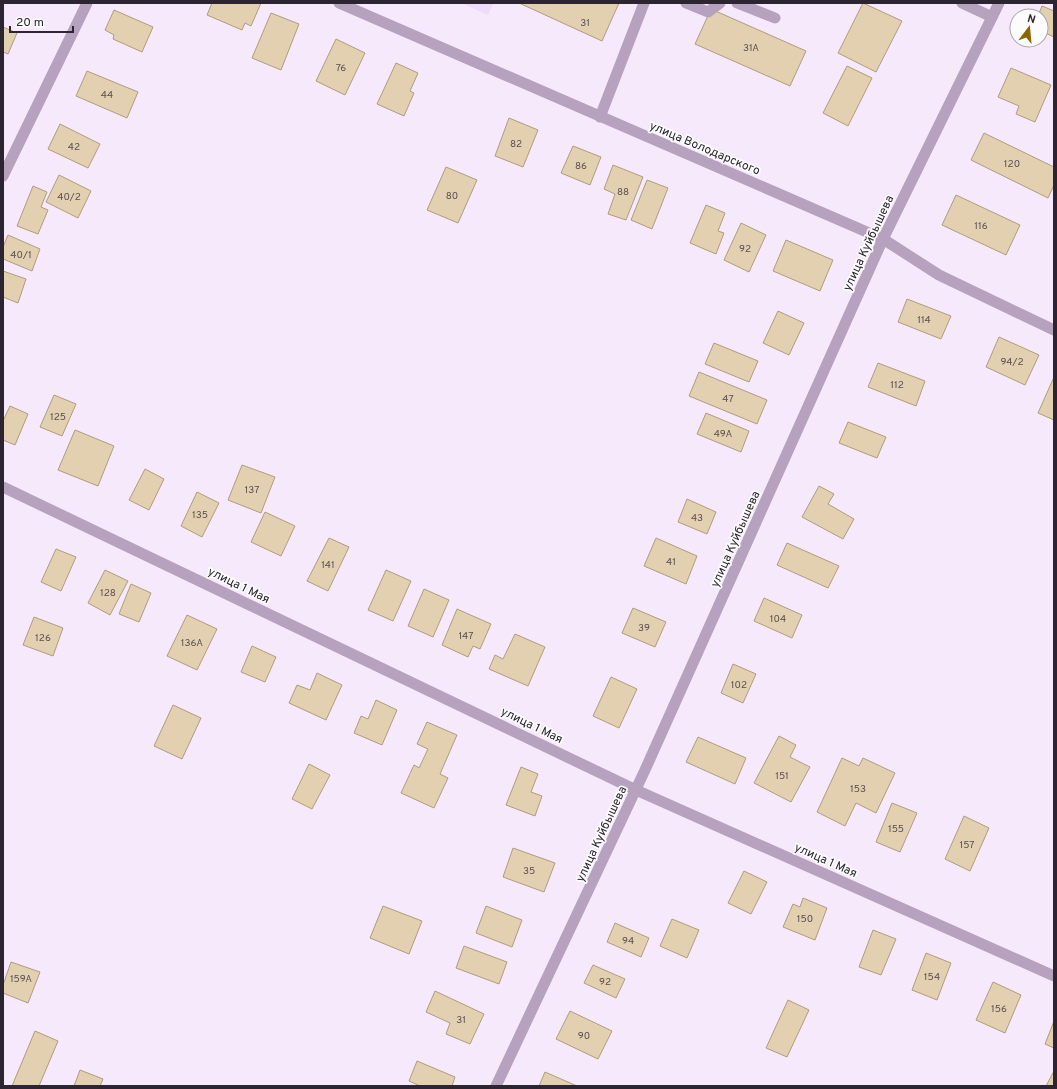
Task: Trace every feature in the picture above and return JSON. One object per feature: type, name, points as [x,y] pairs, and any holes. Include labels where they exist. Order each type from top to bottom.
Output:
[{"type":"street","points":[[3,176],[87,3]]},
{"type":"street","name":"улица Володарского","points":[[339,3],[884,239],[939,275],[1054,330]]},
{"type":"street","points":[[600,117],[644,3]]},
{"type":"street","points":[[686,3],[708,12],[720,3]]},
{"type":"street","points":[[737,3],[775,18]]},
{"type":"street","points":[[962,3],[992,17]]},
{"type":"street","name":"улица Куйбышева","points":[[496,1086],[636,790],[884,239],[999,3]]},
{"type":"street","name":"улица 1 Мая","points":[[3,487],[636,790],[1054,976]]},
{"type":"shaded area","points":[[461,3],[494,3],[488,15]]},
{"type":"building","points":[[212,3],[261,3],[251,26],[245,23],[242,30],[207,15]]},
{"type":"building","points":[[519,3],[619,3],[602,41]]},
{"type":"building","points":[[863,3],[902,21],[876,72],[838,53]]},
{"type":"building","points":[[711,9],[806,51],[790,86],[695,44]]},
{"type":"building","points":[[1049,9],[1054,11],[1054,37],[1049,35]]},
{"type":"building","points":[[114,10],[153,27],[142,52],[113,39],[114,35],[105,30]]},
{"type":"building","points":[[271,13],[299,24],[281,70],[252,58]]},
{"type":"building","points":[[3,27],[17,33],[8,54],[3,52]]},
{"type":"building","points":[[336,39],[365,53],[345,95],[316,81]]},
{"type":"building","points":[[396,63],[418,73],[410,91],[414,93],[404,116],[377,104]]},
{"type":"building","points":[[847,66],[872,78],[848,126],[823,113]]},
{"type":"building","points":[[1011,68],[1051,85],[1035,122],[1016,114],[1019,106],[998,97]]},
{"type":"building","points":[[87,71],[138,92],[127,118],[76,96]]},
{"type":"building","points":[[509,118],[538,130],[523,167],[495,156]]},
{"type":"building","points":[[60,124],[100,144],[88,168],[48,149]]},
{"type":"building","points":[[984,133],[1054,167],[1054,185],[1048,198],[971,160]]},
{"type":"building","points":[[573,146],[601,157],[590,185],[561,173]]},
{"type":"building","points":[[613,165],[643,177],[626,220],[608,214],[615,194],[604,189]]},
{"type":"building","points":[[446,167],[477,180],[458,223],[427,210]]},
{"type":"building","points":[[59,175],[91,191],[78,218],[46,202]]},
{"type":"building","points":[[647,180],[668,188],[652,229],[631,220]]},
{"type":"building","points":[[33,186],[47,192],[41,207],[48,210],[38,234],[17,226]]},
{"type":"building","points":[[956,195],[1020,225],[1006,255],[942,225]]},
{"type":"building","points":[[706,205],[725,213],[718,231],[724,233],[716,254],[690,243]]},
{"type":"building","points":[[741,223],[766,235],[749,272],[724,260]]},
{"type":"building","points":[[8,235],[40,249],[32,271],[3,259],[3,247]]},
{"type":"building","points":[[786,240],[833,260],[820,291],[773,271]]},
{"type":"building","points":[[3,271],[26,279],[18,303],[3,297]]},
{"type":"building","points":[[907,299],[951,316],[941,339],[898,322]]},
{"type":"building","points":[[778,311],[804,323],[789,355],[763,343]]},
{"type":"building","points":[[999,337],[1039,355],[1025,385],[986,367]]},
{"type":"building","points":[[714,343],[758,361],[749,382],[705,364]]},
{"type":"building","points":[[878,363],[925,381],[916,406],[868,387]]},
{"type":"building","points":[[699,372],[767,400],[757,424],[689,396]]},
{"type":"building","points":[[1054,377],[1054,420],[1038,413]]},
{"type":"building","points":[[54,395],[76,404],[62,436],[40,427]]},
{"type":"building","points":[[10,406],[28,414],[15,445],[3,440],[3,421]]},
{"type":"building","points":[[706,413],[749,431],[741,452],[697,434]]},
{"type":"building","points":[[848,422],[886,437],[877,458],[839,443]]},
{"type":"building","points":[[75,430],[114,446],[98,486],[58,470]]},
{"type":"building","points":[[242,465],[275,477],[261,513],[228,500]]},
{"type":"building","points":[[145,469],[164,479],[149,510],[129,500]]},
{"type":"building","points":[[819,486],[834,494],[828,504],[854,519],[843,539],[802,517]]},
{"type":"building","points":[[197,492],[219,503],[202,537],[181,526]]},
{"type":"building","points":[[687,499],[716,512],[707,534],[678,522]]},
{"type":"building","points":[[265,512],[295,526],[281,556],[251,542]]},
{"type":"building","points":[[329,538],[349,547],[328,591],[307,581]]},
{"type":"building","points":[[656,538],[697,556],[686,584],[644,566]]},
{"type":"building","points":[[787,543],[839,566],[828,588],[777,565]]},
{"type":"building","points":[[56,549],[76,557],[61,591],[41,582]]},
{"type":"building","points":[[105,570],[128,581],[110,615],[88,603]]},
{"type":"building","points":[[386,570],[411,581],[393,621],[368,610]]},
{"type":"building","points":[[131,584],[151,593],[139,622],[119,614]]},
{"type":"building","points":[[424,589],[449,600],[433,637],[408,626]]},
{"type":"building","points":[[764,598],[802,615],[792,638],[754,621]]},
{"type":"building","points":[[633,608],[666,622],[655,647],[622,633]]},
{"type":"building","points":[[457,609],[491,624],[480,649],[473,646],[468,657],[442,645]]},
{"type":"building","points":[[187,615],[217,629],[197,670],[167,656]]},
{"type":"building","points":[[34,617],[63,628],[53,656],[23,645]]},
{"type":"building","points":[[515,634],[545,647],[528,686],[489,669],[495,655],[503,659]]},
{"type":"building","points":[[252,646],[276,657],[265,682],[241,672]]},
{"type":"building","points":[[733,664],[756,674],[743,703],[721,693]]},
{"type":"building","points":[[317,673],[342,685],[326,720],[289,703],[297,685],[310,690]]},
{"type":"building","points":[[611,677],[637,689],[619,728],[593,716]]},
{"type":"building","points":[[376,700],[397,710],[382,745],[354,733],[361,716],[368,719]]},
{"type":"building","points":[[173,705],[201,718],[182,759],[154,746]]},
{"type":"building","points":[[427,722],[457,735],[440,774],[448,778],[434,808],[401,793],[414,765],[419,768],[428,749],[417,744]]},
{"type":"building","points":[[779,736],[796,745],[790,757],[810,767],[791,802],[754,783]]},
{"type":"building","points":[[698,737],[746,758],[735,784],[686,762]]},
{"type":"building","points":[[842,758],[859,766],[863,758],[895,773],[876,813],[856,803],[845,826],[817,812]]},
{"type":"building","points":[[309,764],[330,775],[312,809],[292,799]]},
{"type":"building","points":[[521,767],[538,774],[531,792],[542,796],[535,816],[506,805]]},
{"type":"building","points":[[892,803],[917,813],[900,852],[876,842]]},
{"type":"building","points":[[964,816],[989,828],[970,871],[945,859]]},
{"type":"building","points":[[513,848],[555,863],[544,892],[503,877]]},
{"type":"building","points":[[744,871],[767,882],[751,914],[728,903]]},
{"type":"building","points":[[803,898],[827,908],[815,940],[783,927],[793,904],[800,907]]},
{"type":"building","points":[[383,906],[422,921],[409,954],[370,938]]},
{"type":"building","points":[[486,906],[522,920],[512,947],[476,933]]},
{"type":"building","points":[[672,919],[699,930],[687,958],[660,946]]},
{"type":"building","points":[[615,923],[649,938],[641,957],[607,942]]},
{"type":"building","points":[[873,930],[896,939],[881,975],[859,967]]},
{"type":"building","points":[[464,946],[507,962],[499,984],[456,968]]},
{"type":"building","points":[[926,953],[951,963],[937,1000],[912,990]]},
{"type":"building","points":[[11,962],[40,972],[28,1003],[3,993],[3,985]]},
{"type":"building","points":[[593,965],[625,979],[616,998],[584,983]]},
{"type":"building","points":[[993,982],[1021,995],[1005,1033],[976,1020]]},
{"type":"building","points":[[435,991],[484,1014],[470,1044],[446,1034],[450,1023],[426,1012]]},
{"type":"building","points":[[788,1000],[809,1010],[787,1057],[766,1048]]},
{"type":"building","points":[[570,1011],[612,1031],[598,1059],[556,1039]]},
{"type":"building","points":[[1054,1021],[1054,1048],[1045,1044]]},
{"type":"building","points":[[35,1031],[58,1041],[39,1086],[12,1086]]},
{"type":"building","points":[[417,1061],[455,1077],[452,1086],[420,1086],[409,1081]]},
{"type":"building","points":[[80,1070],[103,1079],[100,1086],[74,1086]]},
{"type":"building","points":[[1054,1071],[1054,1086],[1046,1086]]},
{"type":"building","points":[[545,1072],[577,1086],[539,1086]]}]
